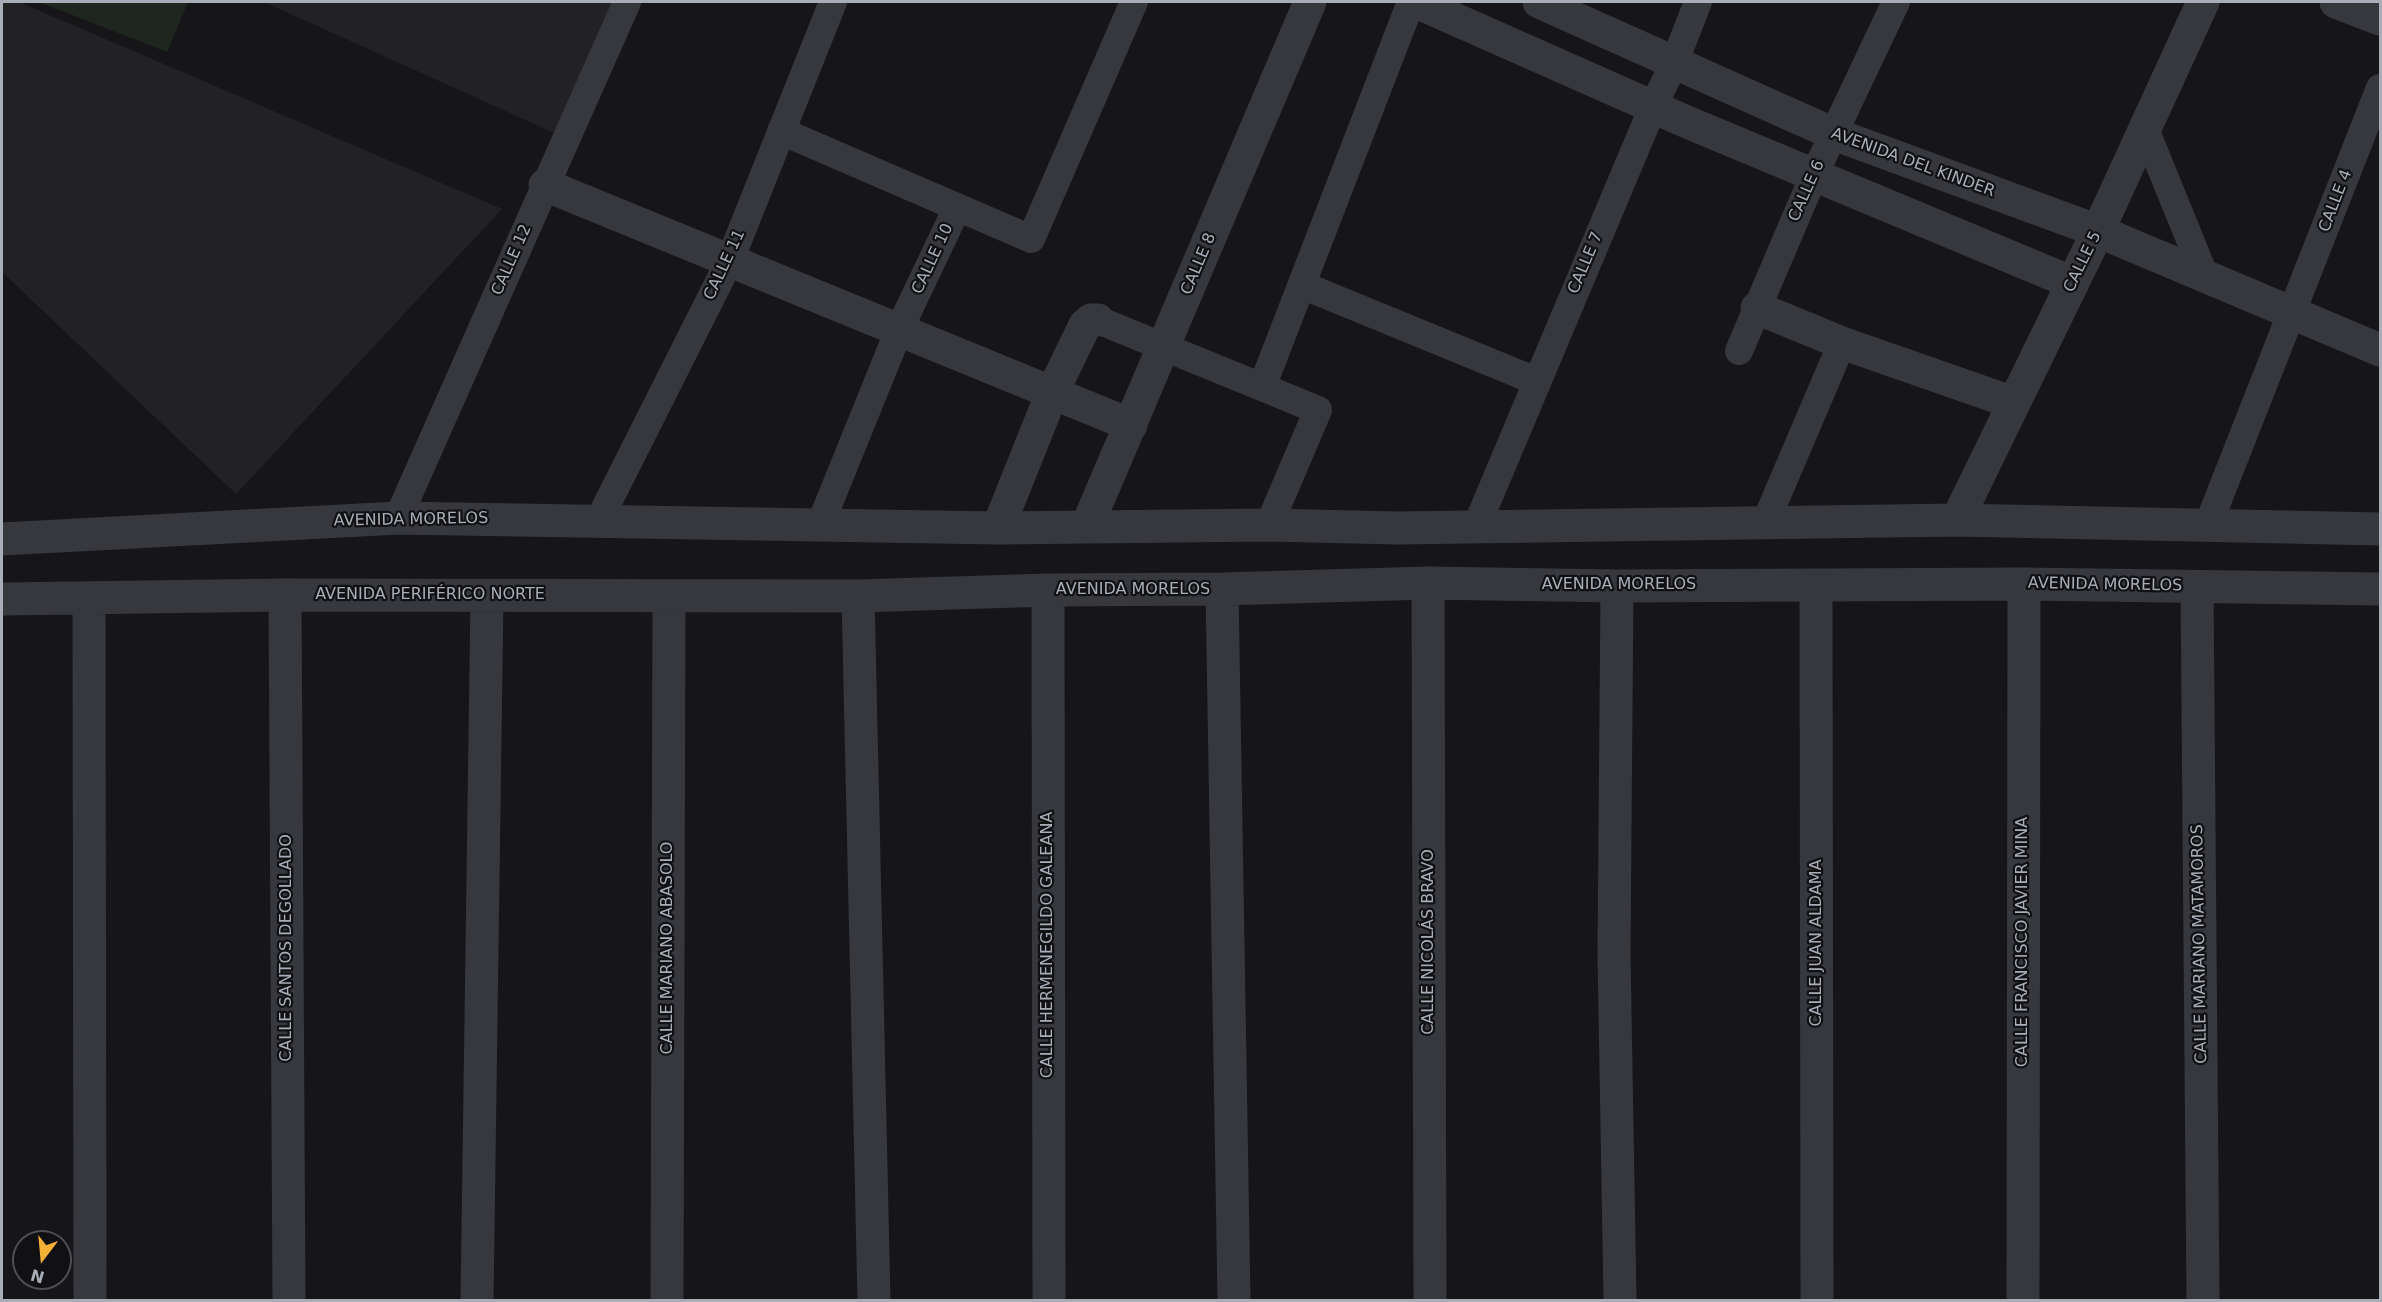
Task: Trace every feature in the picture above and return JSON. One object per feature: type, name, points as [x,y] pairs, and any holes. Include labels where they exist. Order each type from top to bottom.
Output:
[{"type":"street","name":"CALLE 12","points":[[398,518],[627,2]]},
{"type":"street","name":"CALLE 11","points":[[599,520],[730,260],[833,2]]},
{"type":"street","name":"CALLE 10","points":[[820,525],[899,330],[957,208],[1032,239],[1134,2]]},
{"type":"street","name":"CALLE 8","points":[[1087,526],[1310,2]]},
{"type":"street","points":[[1262,387],[1414,2],[1814,175],[2073,283]]},
{"type":"street","name":"AVENIDA DEL KINDER","points":[[1539,2],[1834,134],[2098,231],[2380,350]]},
{"type":"street","name":"CALLE 7","points":[[1477,525],[1698,2]]},
{"type":"street","name":"CALLE 6","points":[[1739,351],[1814,175],[1896,2]]},
{"type":"street","name":"CALLE 5","points":[[1957,520],[2098,231],[2203,2]]},
{"type":"street","points":[[2336,2],[2380,19]]},
{"type":"street","name":"CALLE 4","points":[[2292,314],[2380,88]]},
{"type":"street","points":[[2145,129],[2204,274]]},
{"type":"street","points":[[781,131],[957,208]]},
{"type":"street","points":[[545,186],[1131,425]]},
{"type":"street","points":[[1302,285],[1536,381]]},
{"type":"street","points":[[1756,308],[1842,343],[2014,403]]},
{"type":"street","points":[[2208,525],[2292,314]]},
{"type":"street","points":[[998,528],[1052,393],[1085,325],[1091,320],[1098,320],[1318,410],[1269,525]]},
{"type":"street","points":[[1766,521],[1842,343]]},
{"type":"street","name":"AVENIDA MORELOS","points":[[2,539],[398,518],[998,528],[1269,525],[1398,528],[1477,525]]},
{"type":"street","points":[[1477,525],[1957,520],[2380,529]]},
{"type":"street","name":"AVENIDA MORELOS","points":[[858,596],[1428,583],[1617,586],[2024,584],[2380,589]]},
{"type":"street","name":"CALLE NICOLÁS BRAVO","points":[[1428,583],[1430,1300]]},
{"type":"street","name":"CALLE FRANCISCO JAVIER MINA","points":[[2023,1300],[2024,584]]},
{"type":"street","name":"CALLE JUAN ALDAMA","points":[[1816,585],[1817,1300]]},
{"type":"street","points":[[1617,586],[1614,954],[1620,1300]]},
{"type":"street","name":"CALLE MARIANO MATAMOROS","points":[[2197,587],[2203,1300]]},
{"type":"street","points":[[1222,589],[1234,1300]]},
{"type":"street","name":"CALLE HERMENEGILDO GALEANA","points":[[1048,590],[1049,1300]]},
{"type":"street","name":"AVENIDA PERIFÉRICO NORTE","points":[[2,599],[285,595],[858,596]]},
{"type":"street","name":"CALLE SANTOS DEGOLLADO","points":[[285,595],[289,1300]]},
{"type":"street","points":[[477,1300],[486,596]]},
{"type":"street","name":"CALLE MARIANO ABASOLO","points":[[667,1300],[669,596]]},
{"type":"street","points":[[858,596],[874,1300]]},
{"type":"street","points":[[90,598],[90,1300]]},
{"type":"shaded area","points":[[2,2],[19,2],[502,209],[236,494],[2,272]]},
{"type":"shaded area","points":[[39,2],[188,2],[167,52]]},
{"type":"shaded area","points":[[264,2],[624,2],[563,137]]}]
